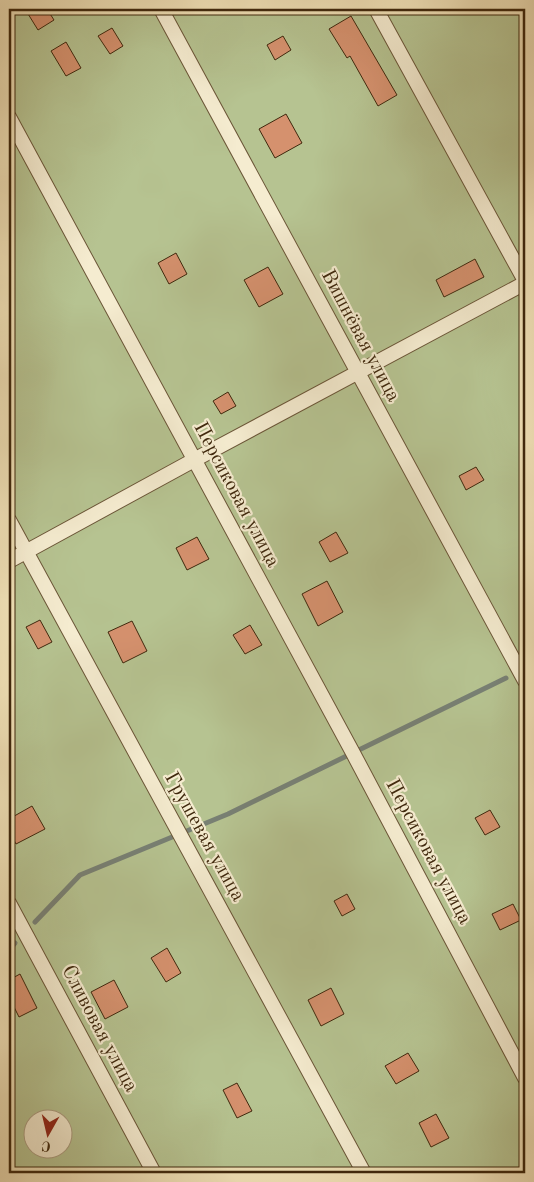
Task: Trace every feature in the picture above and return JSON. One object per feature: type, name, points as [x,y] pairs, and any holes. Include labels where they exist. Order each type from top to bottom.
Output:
[{"type":"street","name":"Вишнёвая улица","points":[[161,9],[525,681]]},
{"type":"street","points":[[9,561],[525,282],[376,9]]},
{"type":"street","name":"Персиковая улица","points":[[9,117],[353,753],[525,1078]]},
{"type":"street","name":"Грушевая улица","points":[[9,520],[364,1173]]},
{"type":"street","name":"Сливовая улица","points":[[9,903],[154,1173]]},
{"type":"green space","points":[[9,9],[525,9],[525,1173],[9,1173]]},
{"type":"building","points":[[25,9],[47,9],[54,20],[38,30]]},
{"type":"building","points":[[351,16],[397,95],[378,106],[350,56],[347,58],[329,29]]},
{"type":"building","points":[[112,28],[123,46],[110,54],[98,36]]},
{"type":"building","points":[[283,36],[291,50],[275,60],[267,45]]},
{"type":"building","points":[[66,42],[81,68],[66,76],[51,51]]},
{"type":"building","points":[[286,114],[302,143],[275,158],[259,129]]},
{"type":"building","points":[[176,253],[187,274],[169,284],[158,263]]},
{"type":"building","points":[[475,259],[484,277],[444,297],[436,280]]},
{"type":"building","points":[[268,267],[283,294],[259,307],[244,280]]},
{"type":"building","points":[[228,392],[236,406],[221,414],[213,401]]},
{"type":"building","points":[[476,467],[484,480],[466,490],[459,476]]},
{"type":"building","points":[[336,532],[348,553],[330,562],[319,542]]},
{"type":"building","points":[[197,537],[209,559],[187,570],[176,548]]},
{"type":"building","points":[[327,581],[343,612],[318,626],[302,594]]},
{"type":"building","points":[[40,620],[52,642],[38,649],[26,627]]},
{"type":"building","points":[[132,621],[147,651],[123,663],[108,632]]},
{"type":"building","points":[[250,625],[262,645],[245,654],[233,635]]},
{"type":"building","points":[[32,806],[45,829],[16,844],[9,831],[9,819]]},
{"type":"building","points":[[490,810],[500,827],[485,835],[475,818]]},
{"type":"building","points":[[347,894],[355,909],[342,916],[334,901]]},
{"type":"building","points":[[513,904],[521,920],[500,930],[492,914]]},
{"type":"building","points":[[167,948],[181,973],[166,982],[151,958]]},
{"type":"building","points":[[20,974],[37,1008],[19,1017],[9,997],[9,980]]},
{"type":"building","points":[[114,980],[128,1007],[105,1019],[91,992]]},
{"type":"building","points":[[331,988],[344,1014],[321,1026],[308,1000]]},
{"type":"building","points":[[408,1053],[419,1071],[396,1084],[385,1066]]},
{"type":"building","points":[[237,1083],[252,1111],[237,1118],[223,1090]]},
{"type":"building","points":[[436,1114],[449,1138],[431,1147],[419,1123]]},
{"type":"waterway","points":[[35,922],[80,875],[228,814],[506,678]]},
{"type":"waterway","points":[[9,950],[15,943]]}]
